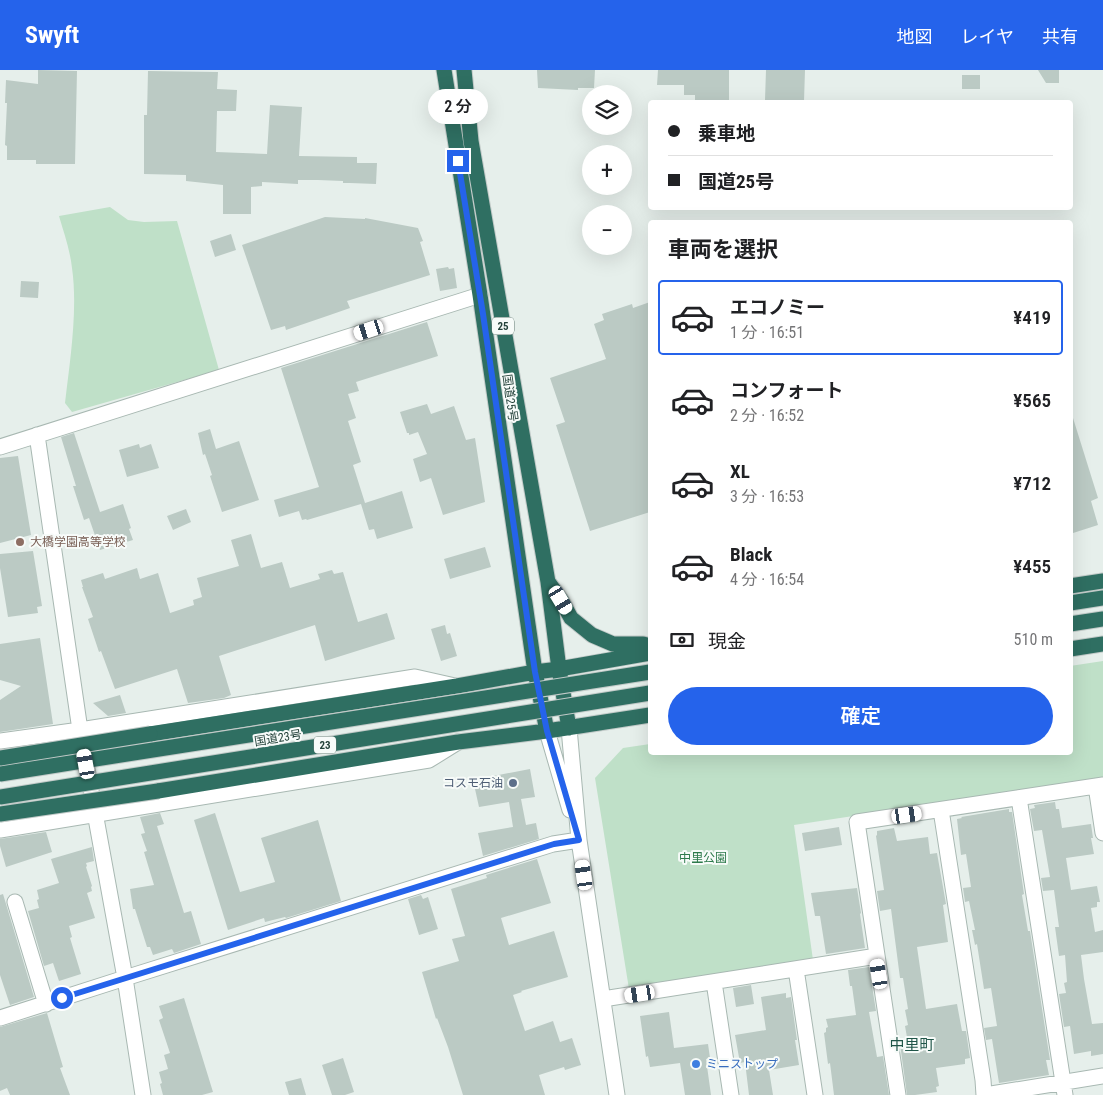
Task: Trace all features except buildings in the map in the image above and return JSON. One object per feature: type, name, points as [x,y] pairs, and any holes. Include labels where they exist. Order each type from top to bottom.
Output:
[{"type":"highway","name":"国道25号","points":[[444,70],[480,295],[535,672],[547,731]]},
{"type":"highway","name":"国道25号","points":[[464,70],[471,141],[548,582],[559,669],[570,728]]},
{"type":"highway","points":[[1073,586],[1103,581]]},
{"type":"highway","points":[[548,582],[571,618],[592,635],[613,644],[648,645]]},
{"type":"highway","points":[[1073,603],[1103,598]]},
{"type":"highway","points":[[1073,624],[1103,619]]},
{"type":"highway","points":[[1073,649],[1103,644]]},
{"type":"highway","points":[[0,758],[457,686],[648,653]]},
{"type":"highway","name":"国道23号","points":[[0,774],[648,672]]},
{"type":"highway","name":"国道23号","points":[[0,797],[648,693]]},
{"type":"highway","points":[[0,814],[158,791],[458,742],[570,728],[648,715]]},
{"type":"street","points":[[0,447],[480,295]]},
{"type":"street","points":[[38,435],[80,730],[125,978],[143,1095]]},
{"type":"street","points":[[0,741],[415,677],[457,686]]},
{"type":"street","points":[[570,728],[579,840],[617,1095]]},
{"type":"street","points":[[547,731],[579,840]]},
{"type":"street","points":[[0,830],[429,760],[458,742]]},
{"type":"street","points":[[898,1095],[857,822],[1099,785],[1103,833]]},
{"type":"street","points":[[1019,798],[1064,1089]]},
{"type":"street","points":[[941,810],[984,1095],[1064,1089],[1103,1076]]},
{"type":"street","points":[[0,1018],[554,844],[579,840]]},
{"type":"street","points":[[15,902],[46,1004]]},
{"type":"street","points":[[602,1000],[876,956]]},
{"type":"street","points":[[796,968],[815,1095]]},
{"type":"street","points":[[714,982],[731,1095]]},
{"type":"green space","points":[[110,207],[128,220],[144,222],[177,221],[219,370],[72,412],[65,403],[73,336],[74,284],[70,255],[59,216]]},
{"type":"green space","name":"中里公園","points":[[1103,661],[1103,778],[794,825],[813,960],[629,989],[595,778],[623,748],[648,744],[648,755],[1073,755],[1073,666]]},
{"type":"place","name":"大橋学園高等学校","points":[[20,542]]},
{"type":"place","name":"コスモ石油","points":[[513,783]]},
{"type":"place","name":"ミニストップ","points":[[696,1064]]},
{"type":"district","name":"中里町","points":[[912,1045]]},
{"type":"route","points":[[62,998],[554,844],[579,840],[547,731],[535,672],[483,314],[458,161]]}]
